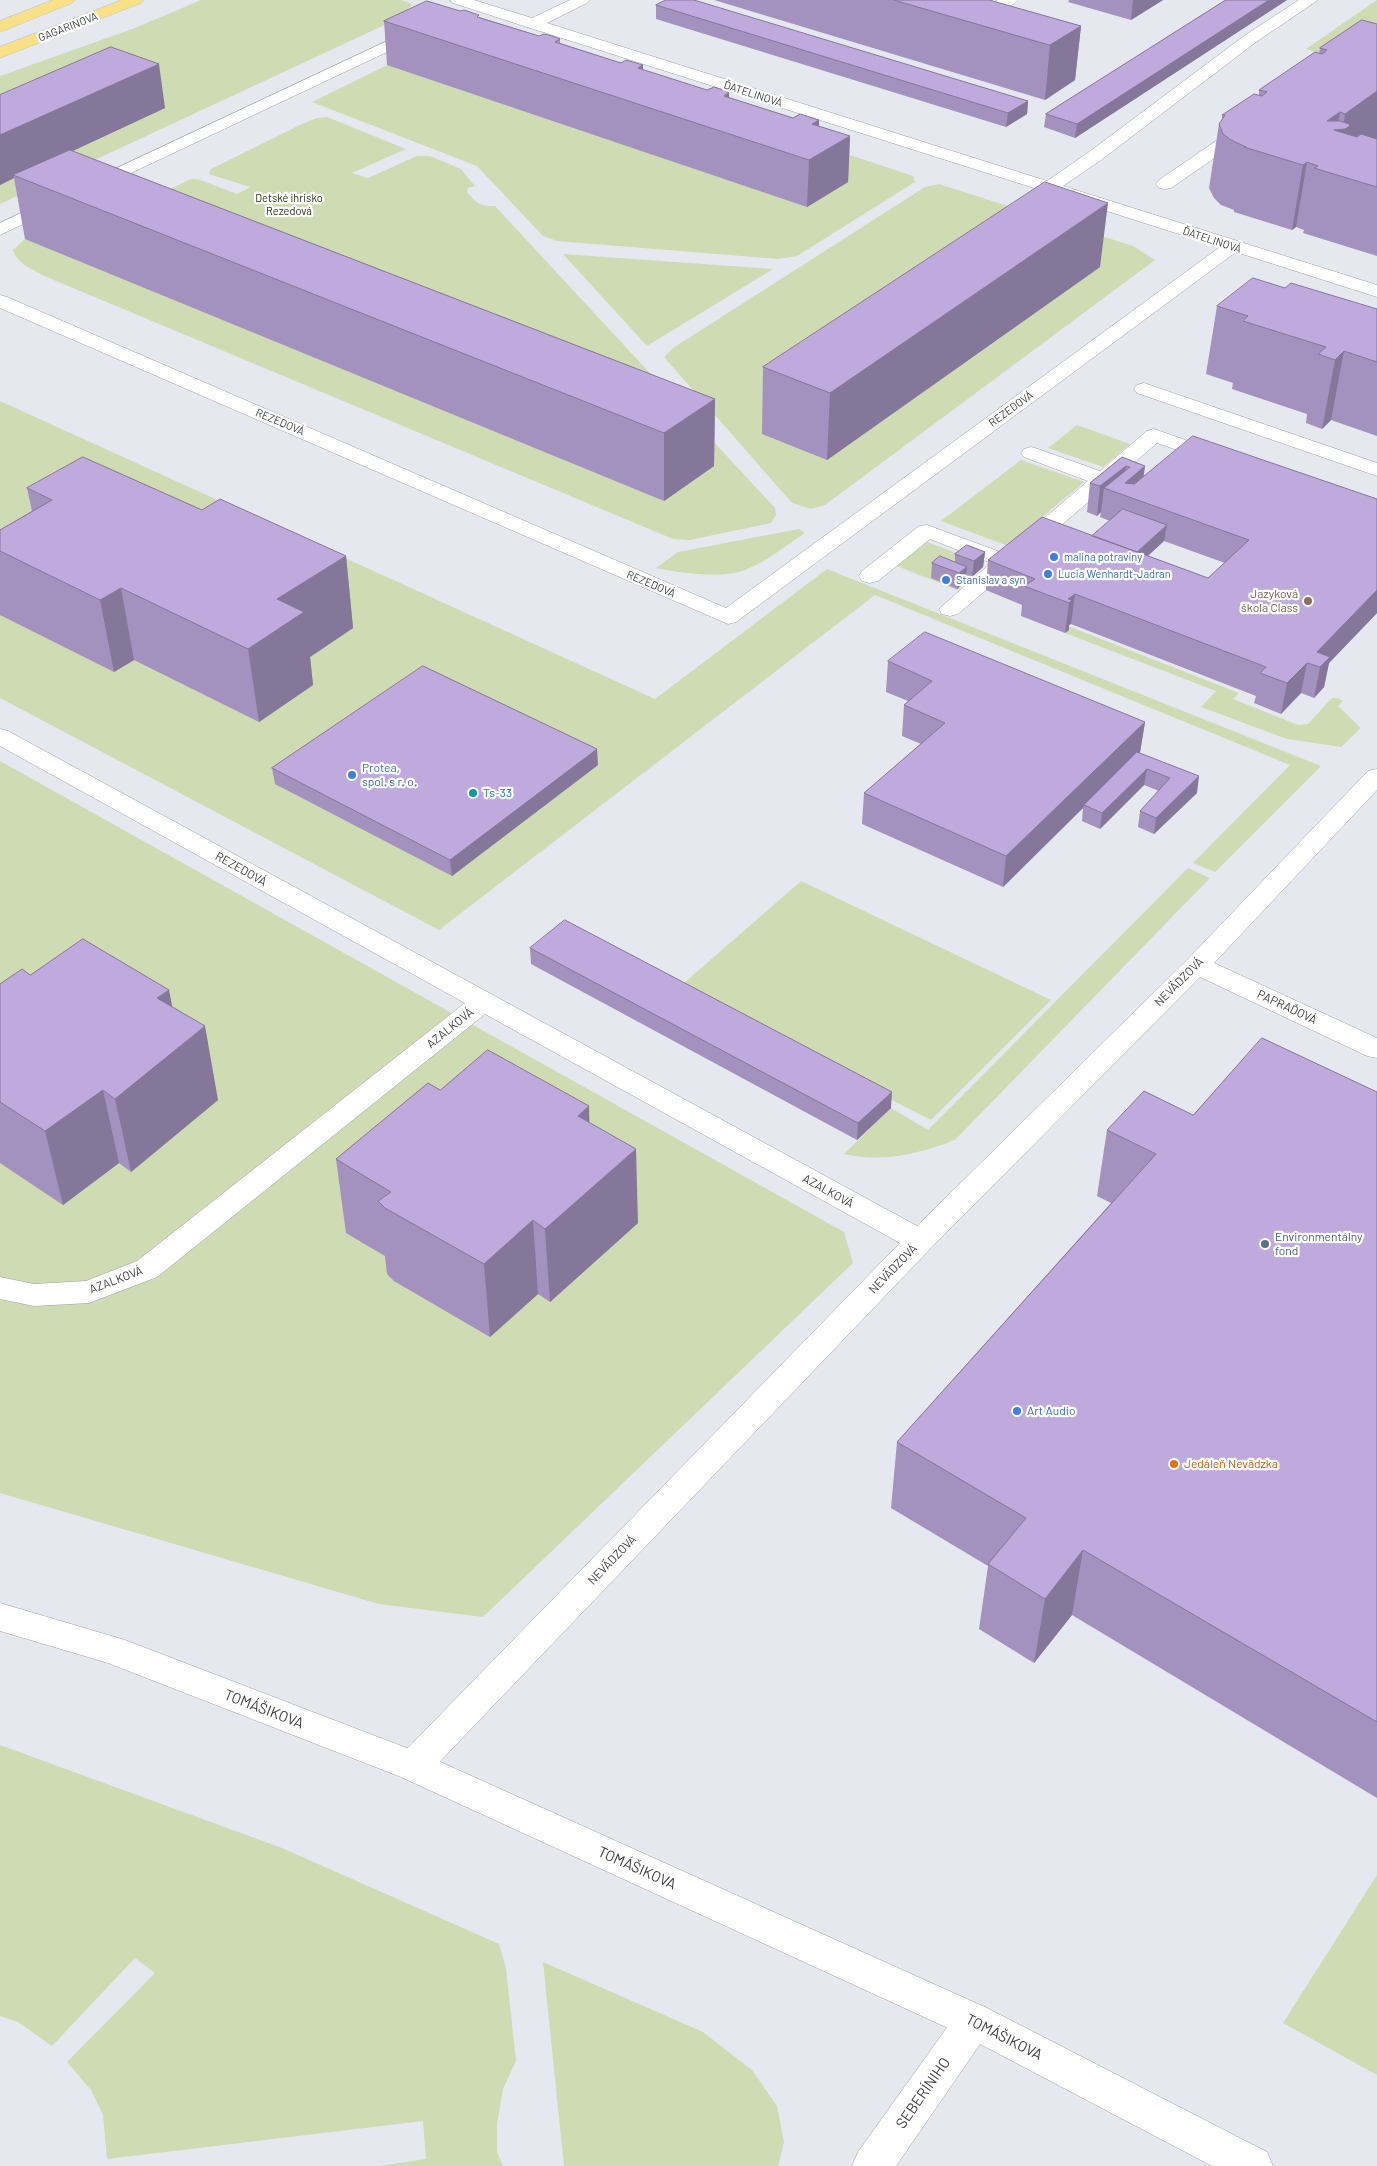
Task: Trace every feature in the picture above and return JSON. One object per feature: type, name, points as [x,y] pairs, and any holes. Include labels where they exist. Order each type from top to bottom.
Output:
[{"type":"main road","name":"GAGARINOVA","points":[[0,27],[68,0]]},
{"type":"main road","name":"GAGARINOVA","points":[[0,53],[136,0]]},
{"type":"street","name":"ĎATELINOVÁ","points":[[458,0],[1377,291]]},
{"type":"street","points":[[533,24],[582,0]]},
{"type":"street","points":[[896,0],[948,15],[986,13],[1010,0]]},
{"type":"street","points":[[1048,188],[1095,156],[1250,39],[1310,0]]},
{"type":"street","points":[[450,17],[475,6]]},
{"type":"street","points":[[0,230],[432,25]]},
{"type":"street","points":[[1165,184],[1260,118]]},
{"type":"street","name":"REZEDOVÁ","points":[[0,301],[728,617],[1233,246]]},
{"type":"street","points":[[1144,388],[1377,470]]},
{"type":"street","points":[[950,609],[1006,561],[1057,528],[1103,479],[1154,435],[1238,465]]},
{"type":"street","points":[[1031,453],[1103,479]]},
{"type":"street","points":[[870,576],[927,531],[1006,561]]},
{"type":"street","name":"REZEDOVÁ","points":[[0,736],[482,1003]]},
{"type":"street","name":"NEVÄDZOVÁ","points":[[413,1766],[920,1241],[1197,965],[1374,784]]},
{"type":"street","name":"PAPRAĎOVÁ","points":[[1197,965],[1377,1049]]},
{"type":"street","name":"AZALKOVÁ","points":[[0,1288],[34,1295],[88,1292],[147,1269],[482,1003],[920,1241]]},
{"type":"street","name":"TOMÁŠIKOVA","points":[[0,1616],[113,1650],[413,1766],[974,2021],[1253,2166]]},
{"type":"street","name":"SEBERÍNIHO","points":[[872,2166],[974,2021]]},
{"type":"green space","points":[[201,0],[401,0],[412,4],[404,16],[0,204],[0,76],[135,28]]},
{"type":"green space","points":[[1377,0],[1377,69],[1306,49]]},
{"type":"green space","points":[[487,35],[913,176],[915,182],[797,256],[778,259],[557,241],[543,236],[477,166],[312,102],[430,44]]},
{"type":"green space","name":"Detské ihrisko Rezedová","points":[[327,117],[406,149],[352,173],[368,178],[417,156],[430,156],[461,169],[475,186],[468,188],[467,192],[470,196],[482,205],[495,206],[775,508],[776,515],[771,523],[690,540],[673,539],[42,275],[25,265],[15,255],[13,250],[25,239],[140,203],[191,179],[198,179],[237,194],[250,187],[209,174],[211,169],[300,125],[317,118]]},
{"type":"green space","points":[[939,184],[1133,246],[1155,260],[825,505],[811,509],[792,503],[664,357],[673,348],[925,187]]},
{"type":"green space","points":[[563,254],[773,269],[647,346]]},
{"type":"green space","points":[[0,401],[655,699],[827,569],[1321,766],[1215,872],[1193,863],[1290,765],[875,595],[439,930],[0,698]]},
{"type":"green space","points":[[1077,425],[1130,444],[1103,467],[1048,448]]},
{"type":"green space","points":[[1021,460],[1084,482],[1008,546],[941,521]]},
{"type":"green space","points":[[799,529],[805,533],[761,563],[735,573],[713,575],[656,568],[678,552]]},
{"type":"green space","points":[[927,542],[969,558],[954,570],[972,577],[957,590],[897,566]]},
{"type":"green space","points":[[1068,626],[1239,693],[1233,699],[1298,725],[1308,724],[1332,698],[1338,698],[1343,701],[1338,706],[1361,728],[1341,747],[1287,739],[1201,707],[1216,691],[1065,633],[1068,630]]},
{"type":"green space","points":[[0,761],[844,1232],[853,1263],[483,1617],[379,1604],[0,1493]]},
{"type":"green space","points":[[1188,868],[1210,878],[955,1140],[900,1156],[873,1158],[844,1154],[891,1108],[928,1130]]},
{"type":"green space","points":[[801,881],[1051,1000],[931,1120],[676,990]]},
{"type":"green space","points":[[0,1745],[282,1848],[499,1944],[506,1968],[516,2061],[503,2089],[497,2124],[497,2152],[503,2166],[379,2166],[426,2159],[423,2121],[107,2159],[103,2115],[91,2090],[67,2062],[155,1973],[135,1958],[52,2046],[18,2022],[0,2016]]},
{"type":"green space","points":[[1377,1875],[1377,2075],[1283,2023]]},
{"type":"green space","points":[[543,1962],[703,2032],[752,2070],[777,2106],[784,2142],[778,2166],[564,2166]]},
{"type":"building","points":[[666,0],[694,0],[1028,101],[1008,113],[656,5]]},
{"type":"building","points":[[894,0],[989,0],[1081,26],[1050,45]]},
{"type":"building","points":[[1226,0],[1269,0],[1077,124],[1046,114]]},
{"type":"building","points":[[427,1],[460,11],[464,10],[479,15],[477,17],[539,36],[544,34],[552,36],[560,39],[555,42],[621,63],[626,60],[643,65],[638,68],[707,90],[714,87],[729,92],[724,96],[793,118],[800,114],[819,120],[812,124],[850,136],[809,160],[384,21]]},
{"type":"building","points":[[1362,20],[1377,24],[1377,91],[1345,114],[1340,112],[1327,121],[1340,121],[1350,126],[1345,129],[1334,130],[1357,137],[1361,134],[1377,139],[1377,187],[1314,168],[1318,166],[1307,162],[1303,165],[1244,147],[1246,147],[1223,134],[1219,124],[1225,115],[1222,115],[1254,94],[1262,96],[1267,92],[1259,90],[1315,52],[1322,54],[1327,50],[1320,48]]},
{"type":"building","points":[[111,47],[159,64],[0,135],[0,95]]},
{"type":"building","points":[[70,150],[715,399],[664,433],[13,175]]},
{"type":"building","points":[[1045,182],[1108,203],[830,393],[763,367]]},
{"type":"building","points":[[1253,278],[1285,288],[1291,283],[1377,309],[1377,362],[1344,351],[1335,360],[1318,354],[1326,347],[1243,321],[1248,316],[1217,306]]},
{"type":"building","points":[[1193,436],[1377,499],[1377,590],[1317,652],[1330,657],[1320,667],[1307,663],[1287,683],[1260,673],[1266,667],[1075,594],[1068,599],[1072,600],[1069,603],[1024,586],[1035,579],[988,560],[1042,517],[1208,578],[1249,540],[1104,488],[1130,467],[1126,466],[1100,486],[1090,483],[1122,457],[1145,466],[1125,483],[1134,484]]},
{"type":"building","points":[[83,457],[202,510],[220,499],[346,556],[277,599],[304,612],[248,649],[121,588],[100,600],[0,551],[0,530],[52,500],[27,488]]},
{"type":"building","points":[[1123,509],[1167,525],[1137,552],[1092,536]]},
{"type":"building","points":[[967,545],[985,552],[974,561],[955,554]]},
{"type":"building","points":[[940,556],[967,567],[959,573],[932,563]]},
{"type":"building","points":[[925,632],[1145,722],[1006,856],[864,793],[945,723],[904,705],[932,681],[888,661]]},
{"type":"building","points":[[423,666],[597,749],[450,860],[272,768]]},
{"type":"building","points":[[1137,752],[1199,776],[1156,818],[1140,811],[1170,778],[1147,769],[1102,813],[1084,805]]},
{"type":"building","points":[[565,920],[892,1092],[858,1123],[530,948]]},
{"type":"building","points":[[83,939],[169,990],[157,998],[205,1026],[115,1099],[103,1090],[45,1131],[0,1102],[0,984],[22,969],[30,975]]},
{"type":"building","points":[[1262,1038],[1377,1092],[1377,1722],[1083,1550],[1045,1599],[988,1564],[1026,1518],[897,1442],[1156,1154],[1107,1130],[1144,1091],[1193,1115]]},
{"type":"building","points":[[488,1050],[589,1106],[578,1116],[636,1149],[545,1229],[533,1220],[484,1264],[385,1208],[378,1201],[391,1192],[336,1159],[428,1083],[440,1090]]},
{"type":"place","name":"malina potraviny","points":[[1054,557]]},
{"type":"place","name":"Lucia Wenhardt-Jadran","points":[[1048,574]]},
{"type":"place","name":"Stanislav a syn","points":[[946,580]]},
{"type":"place","name":"Jazyková škola Class","points":[[1308,601]]},
{"type":"place","name":"Protea, spol. s r. o.","points":[[352,775]]},
{"type":"place","name":"Ts-33","points":[[473,793]]},
{"type":"place","name":"Environmentálny fond","points":[[1265,1244]]},
{"type":"place","name":"Art Audio","points":[[1017,1411]]},
{"type":"place","name":"Jedáleň Nevädzka","points":[[1174,1464]]}]
